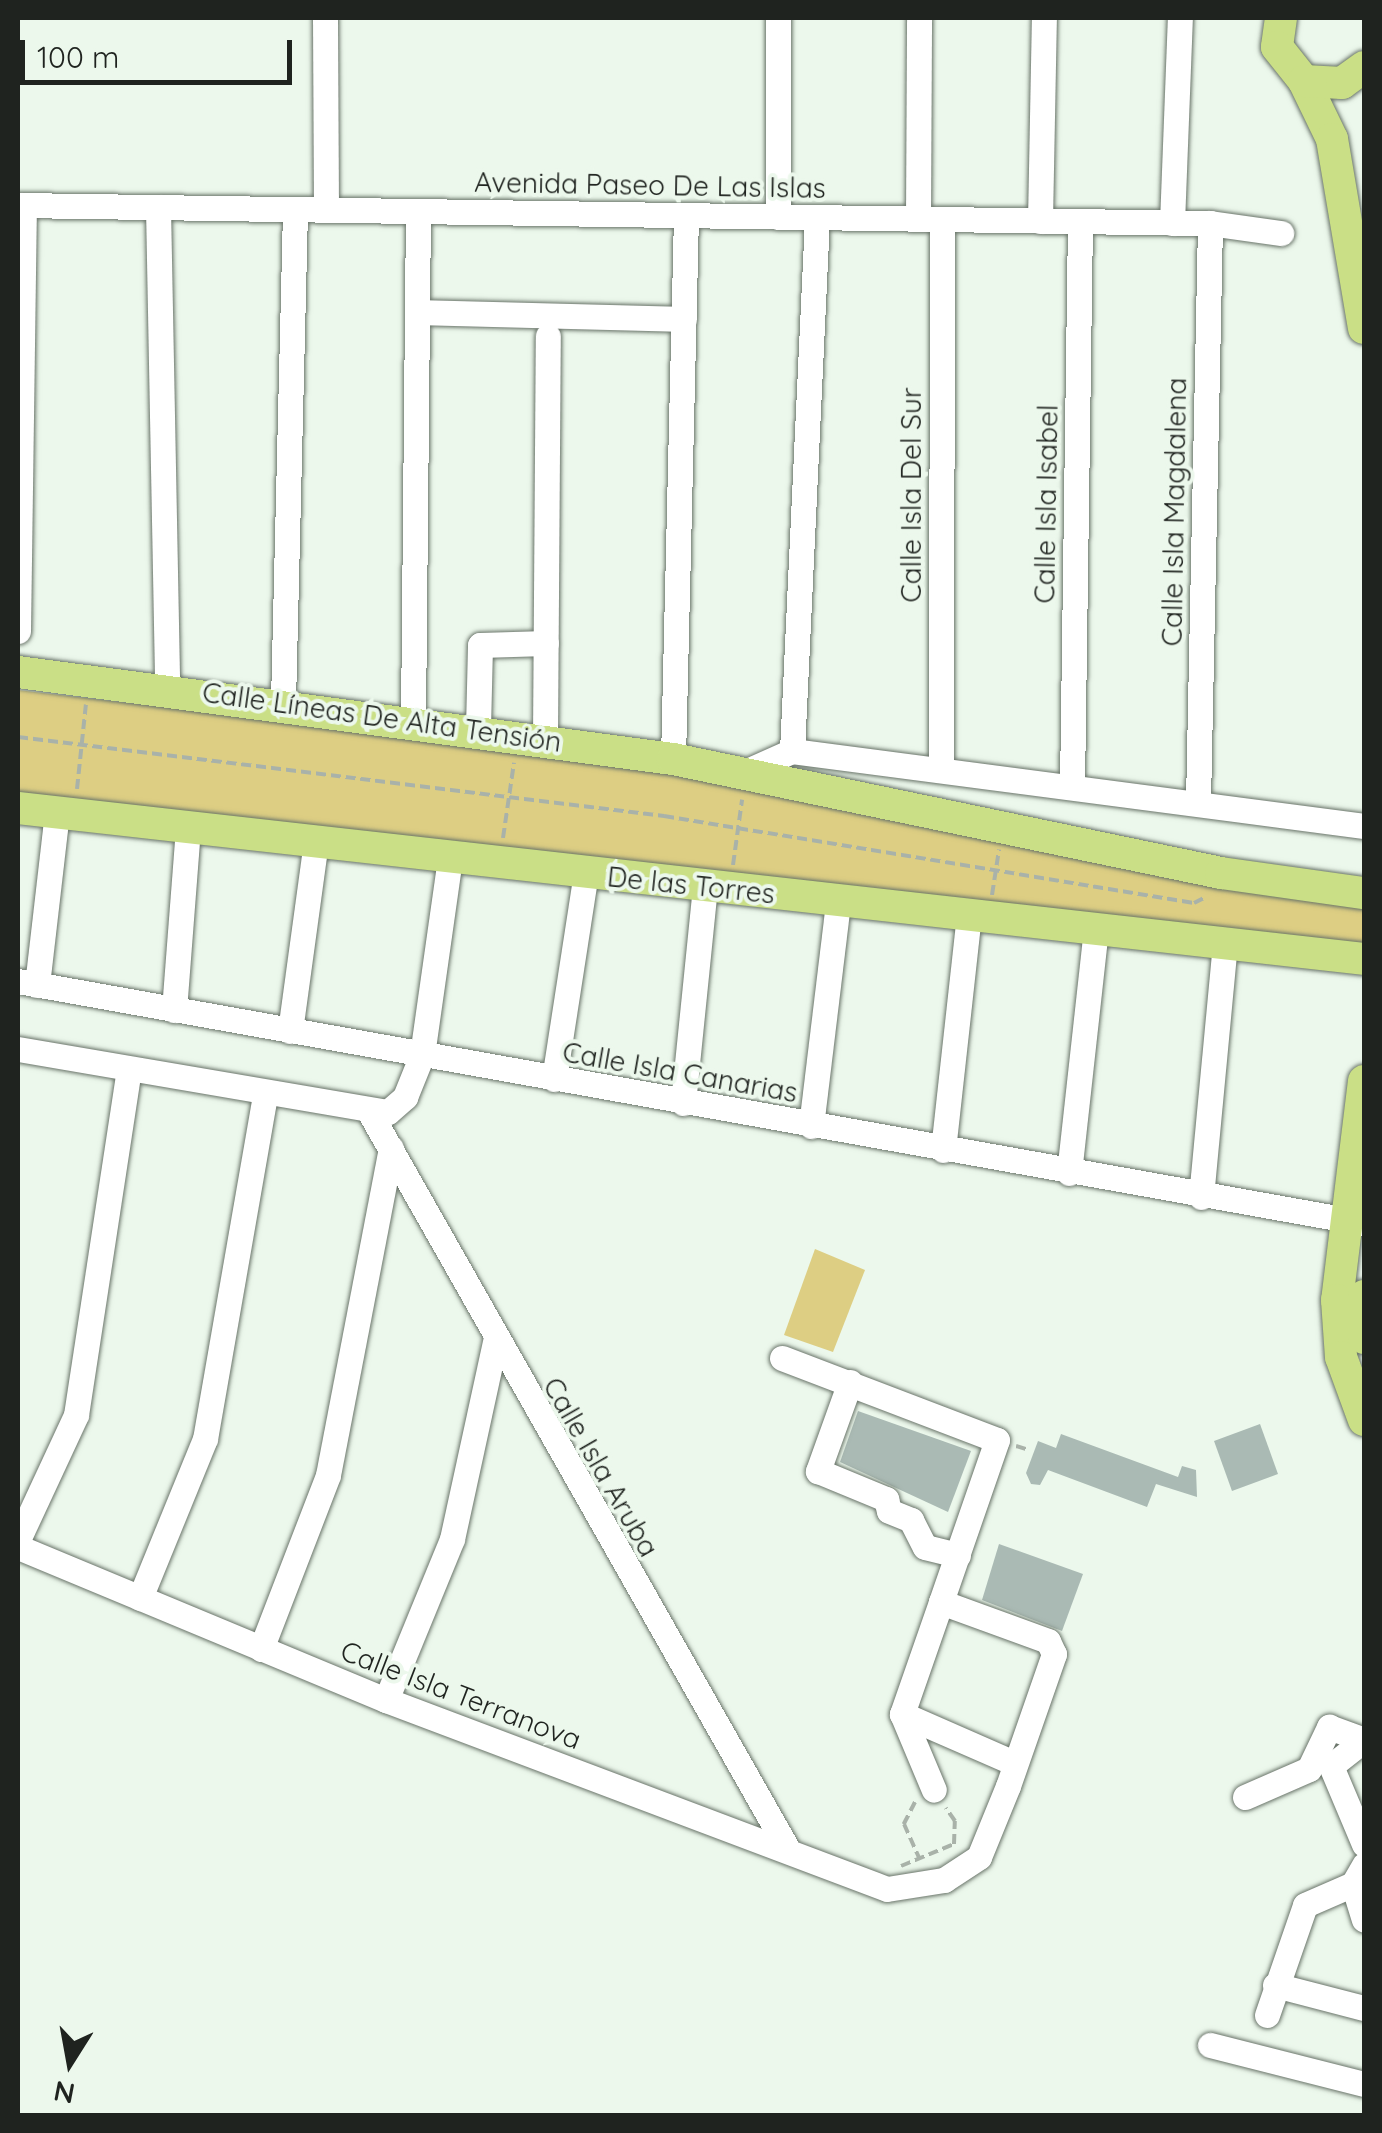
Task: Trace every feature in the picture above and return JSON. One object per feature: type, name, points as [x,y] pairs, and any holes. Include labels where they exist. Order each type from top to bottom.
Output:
[{"type":"main road","points":[[1280,18],[1277,47],[1304,81],[1332,139],[1361,268],[1364,328]]},
{"type":"main road","points":[[1304,81],[1342,83],[1364,67]]},
{"type":"main road","name":"Calle Líneas De Alta Tensión","points":[[18,672],[283,702],[673,759],[1002,830],[1364,893]]},
{"type":"main road","name":"De las Torres","points":[[18,808],[1364,959]]},
{"type":"main road","points":[[1364,1081],[1356,1223],[1337,1334],[1364,1420]]},
{"type":"main road","points":[[1364,1296],[1364,1338]]},
{"type":"street","points":[[324,18],[326,210]]},
{"type":"street","points":[[778,18],[778,216]]},
{"type":"street","name":"Calle Isla Del Sur","points":[[919,18],[930,220],[940,770]]},
{"type":"street","points":[[1040,221],[1044,18]]},
{"type":"street","points":[[1172,222],[1180,18]]},
{"type":"street","points":[[18,631],[21,205]]},
{"type":"street","name":"Avenida Paseo De Las Islas","points":[[21,205],[1172,222],[1282,232]]},
{"type":"street","points":[[158,208],[167,689]]},
{"type":"street","points":[[283,702],[295,210]]},
{"type":"street","points":[[414,720],[418,212]]},
{"type":"street","points":[[673,759],[686,215]]},
{"type":"street","points":[[792,751],[817,218]]},
{"type":"street","name":"Calle Isla Isabel","points":[[1072,787],[1080,221]]},
{"type":"street","name":"Calle Isla Magdalena","points":[[1198,802],[1210,223]]},
{"type":"street","points":[[418,312],[684,319]]},
{"type":"street","points":[[532,736],[546,643],[548,336]]},
{"type":"street","points":[[478,728],[480,645],[546,643]]},
{"type":"street","points":[[745,772],[792,751],[1364,826]]},
{"type":"street","points":[[27,983],[66,814]]},
{"type":"street","points":[[174,1010],[188,828]]},
{"type":"street","points":[[290,1031],[316,842]]},
{"type":"street","points":[[18,1048],[370,1113],[396,1108],[422,1055],[450,858]]},
{"type":"street","points":[[554,1079],[586,873]]},
{"type":"street","points":[[683,1103],[718,888]]},
{"type":"street","points":[[811,1126],[838,902]]},
{"type":"street","points":[[942,1150],[979,917]]},
{"type":"street","points":[[1068,1173],[1096,930]]},
{"type":"street","points":[[1202,1197],[1225,944]]},
{"type":"street","name":"Calle Isla Canarias","points":[[27,983],[1356,1223]]},
{"type":"street","points":[[18,1540],[76,1416],[128,1069]]},
{"type":"street","points":[[140,1598],[205,1439],[265,1094]]},
{"type":"street","name":"Calle Isla Aruba","points":[[370,1113],[494,1342],[787,1848]]},
{"type":"street","points":[[262,1649],[328,1475],[391,1148]]},
{"type":"street","points":[[386,1700],[452,1539],[494,1342]]},
{"type":"street","points":[[782,1358],[819,1363],[932,1421],[997,1440],[902,1714],[934,1790]]},
{"type":"street","points":[[850,1382],[818,1471],[886,1499],[889,1511],[913,1515],[925,1547],[958,1556]]},
{"type":"street","name":"Calle Isla Terranova","points":[[18,1548],[386,1700],[899,1889]]},
{"type":"street","points":[[899,1889],[966,1871],[979,1857],[1054,1646],[941,1602]]},
{"type":"street","points":[[902,1714],[1014,1763]]},
{"type":"street","points":[[1364,1740],[1330,1726],[1320,1767],[1364,1844]]},
{"type":"street","points":[[1245,1797],[1320,1767]]},
{"type":"street","points":[[1267,2015],[1305,1905],[1359,1874],[1364,1919]]},
{"type":"street","points":[[1275,1985],[1364,2008]]},
{"type":"street","points":[[1210,2045],[1364,2084]]},
{"type":"path","points":[[66,814],[82,744],[88,680]]},
{"type":"path","points":[[500,864],[509,796],[532,736]]},
{"type":"path","points":[[18,737],[738,826],[1194,903]]},
{"type":"path","points":[[718,888],[738,826],[745,772]]},
{"type":"path","points":[[979,917],[997,867],[1002,830]]},
{"type":"path","points":[[899,1889],[900,1864],[919,1858],[956,1840],[956,1821],[934,1790],[905,1816],[919,1858]]},
{"type":"shaded area","points":[[18,690],[602,759],[1364,904],[1364,944],[18,792]]},
{"type":"shaded area","points":[[815,1249],[865,1270],[833,1352],[784,1335]]},
{"type":"building","points":[[858,1411],[971,1451],[948,1512],[840,1462]]},
{"type":"building","points":[[1260,1424],[1278,1474],[1232,1491],[1214,1441]]},
{"type":"building","points":[[1061,1434],[1178,1477],[1182,1466],[1196,1470],[1197,1497],[1156,1484],[1147,1507],[1048,1470],[1040,1485],[1031,1484],[1026,1473],[1038,1441],[1056,1448]]},
{"type":"building","points":[[999,1544],[1083,1574],[1062,1631],[982,1600]]}]
